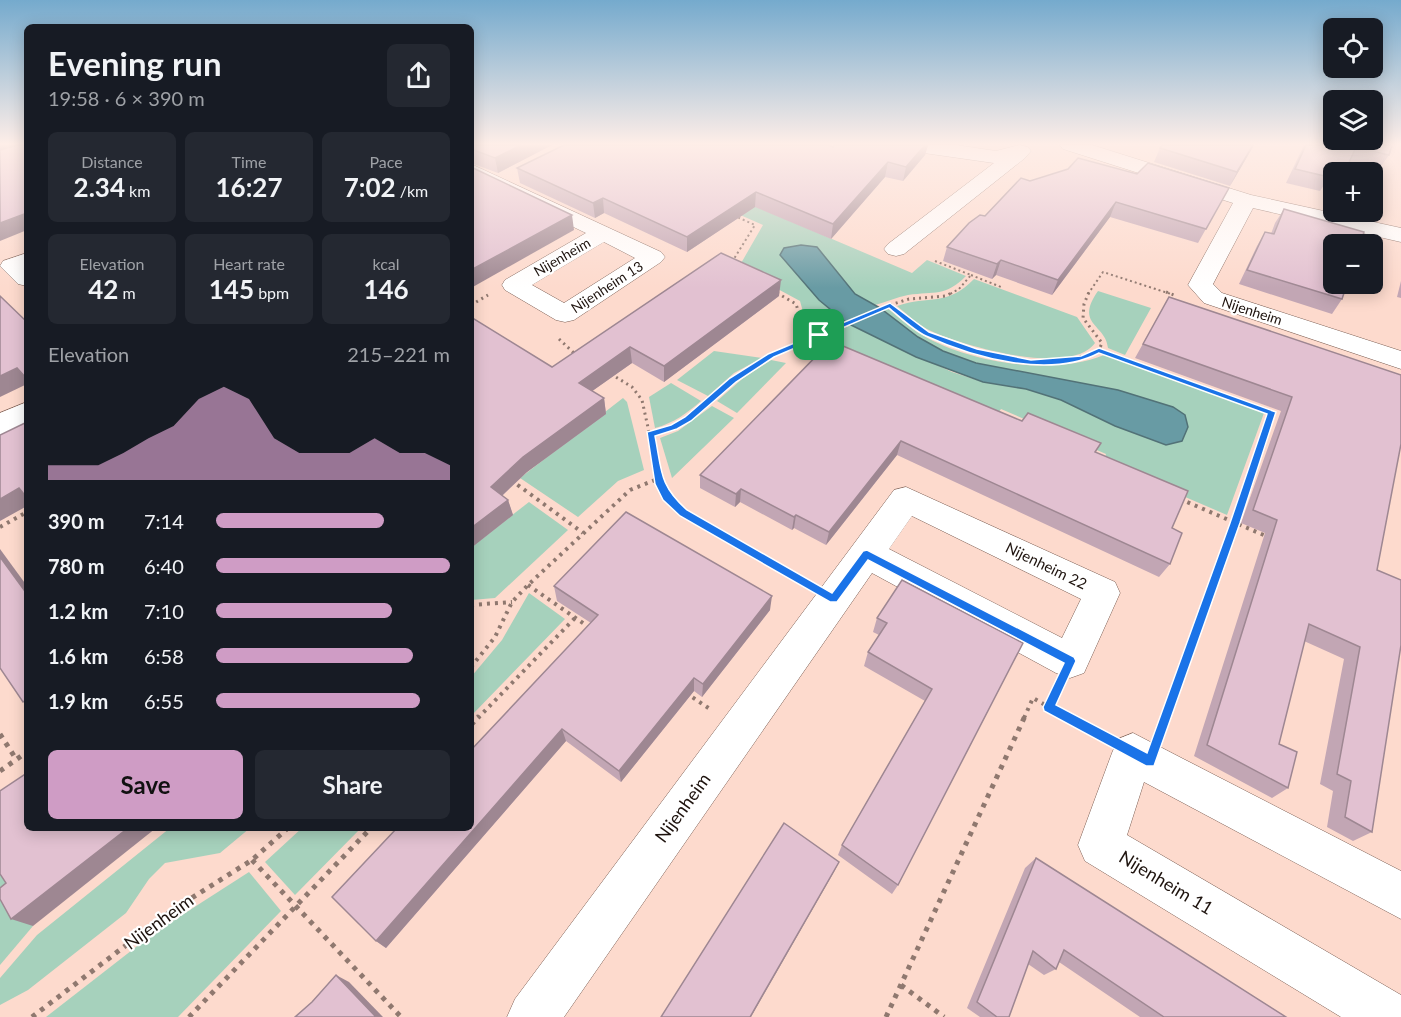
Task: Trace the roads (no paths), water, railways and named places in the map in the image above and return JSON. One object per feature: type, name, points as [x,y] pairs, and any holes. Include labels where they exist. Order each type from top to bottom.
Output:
[{"type":"street","name":"Nijenheim","points":[[514,285],[603,233],[534,192]]},
{"type":"street","points":[[896,249],[969,192]]},
{"type":"street","points":[[1226,192],[1246,200],[1398,235]]},
{"type":"street","name":"Nijenheim","points":[[1246,200],[1200,285],[1213,298],[1401,360]]},
{"type":"street","name":"Nijenheim 13","points":[[514,285],[565,314],[653,257],[603,233]]},
{"type":"street","points":[[24,261],[12,266],[24,276]]},
{"type":"street","points":[[0,425],[24,413]]},
{"type":"street","name":"Nijenheim 22","points":[[906,499],[1102,593],[1070,661],[867,554],[906,499]]},
{"type":"street","name":"Nijenheim","points":[[533,1017],[867,554]]},
{"type":"street","name":"Nijenheim 11","points":[[1389,1017],[1101,845],[1142,757],[1401,896]]},
{"type":"water","points":[[801,245],[817,247],[855,294],[880,308],[918,337],[943,351],[976,363],[1118,390],[1173,407],[1185,415],[1188,427],[1182,441],[1166,445],[1115,426],[1061,400],[1026,389],[983,382],[916,357],[847,323],[819,300],[780,255],[784,248]]}]
